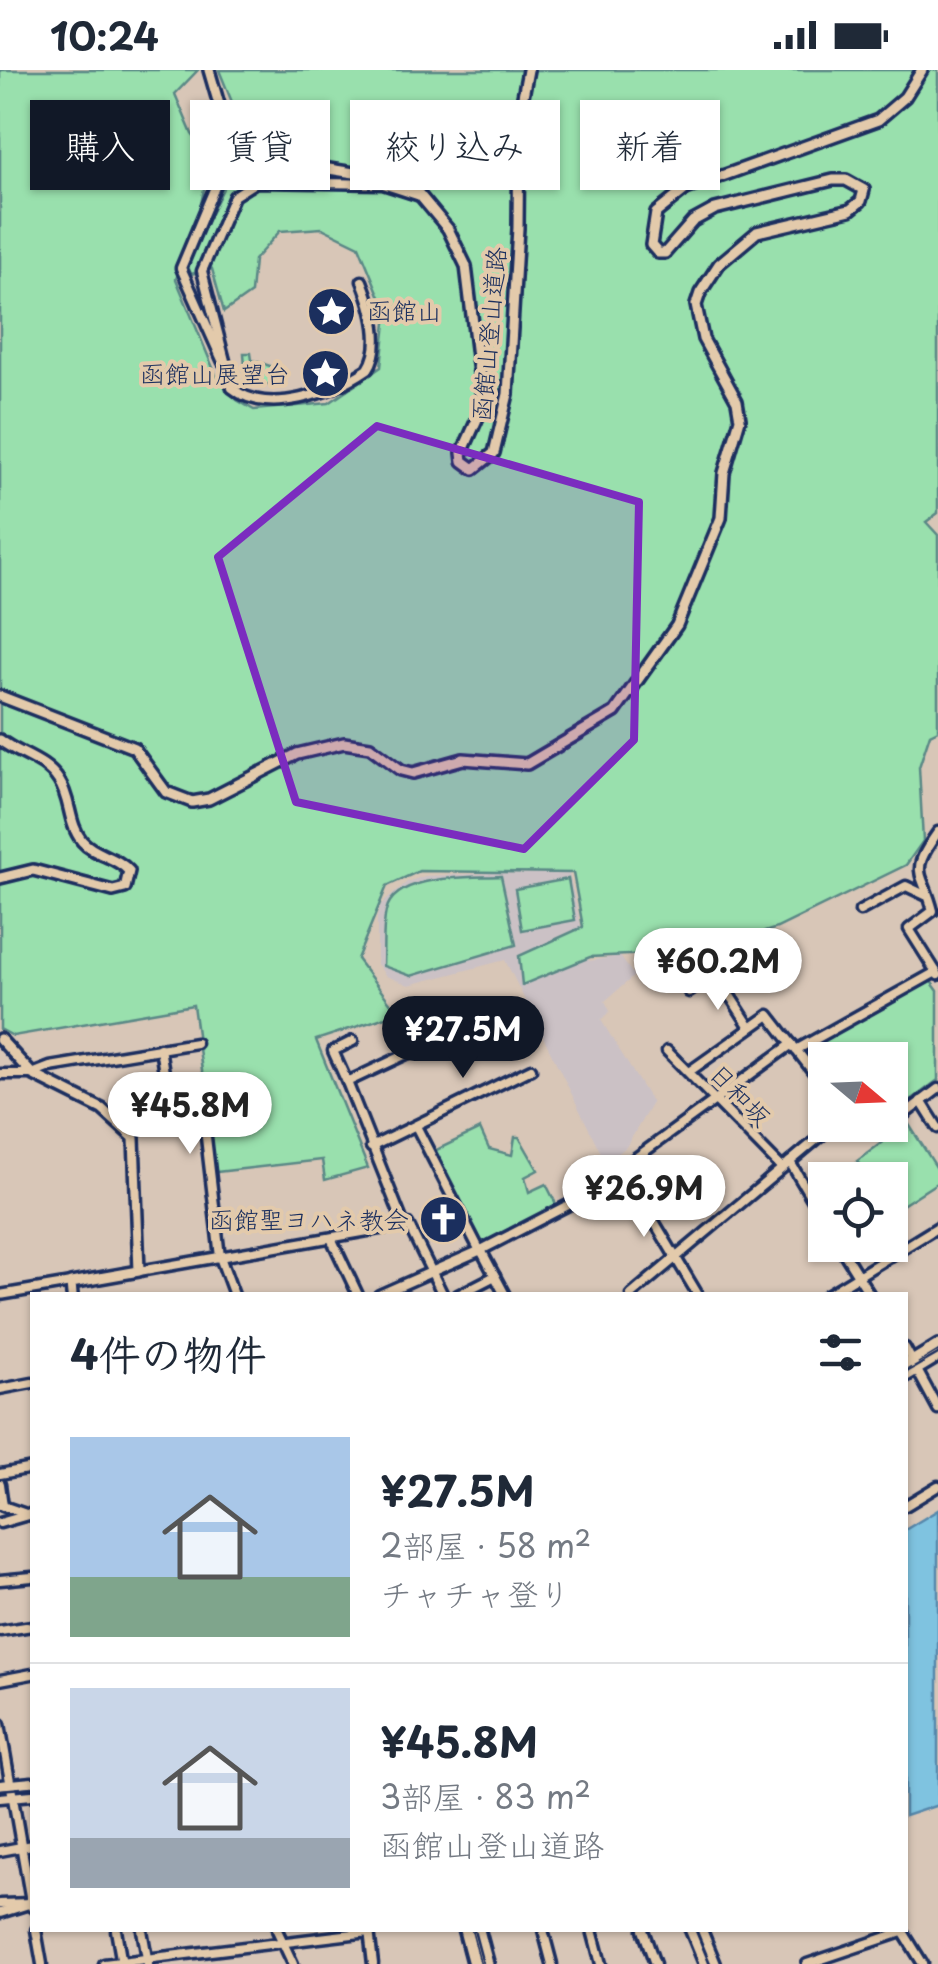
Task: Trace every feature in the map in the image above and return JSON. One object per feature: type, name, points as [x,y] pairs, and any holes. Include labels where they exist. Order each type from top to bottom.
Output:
[{"type":"highway","points":[[466,1932],[474,1964]]},
{"type":"highway","points":[[479,1932],[487,1964]]},
{"type":"main road","points":[[208,70],[217,100]]},
{"type":"main road","name":"函館山登山道路","points":[[418,195],[448,229],[466,266],[483,406],[462,457],[470,468],[479,468],[494,453],[508,394],[518,228],[519,117],[528,70]]},
{"type":"main road","points":[[0,696],[134,748],[166,792],[192,802],[330,744],[370,747],[401,770],[414,772],[464,759],[527,764],[593,729],[631,694],[661,652],[717,534],[724,473],[740,419],[736,401],[712,361],[698,321],[696,305],[705,284],[740,244],[758,232],[850,210],[861,201],[864,190],[846,180],[833,180],[715,209],[693,221],[665,253],[658,253],[652,246],[650,228],[656,214],[686,189],[878,120],[905,96],[922,70]]},
{"type":"main road","points":[[330,167],[403,176],[412,182],[418,195]]},
{"type":"main road","points":[[0,740],[42,763],[58,780],[80,838],[97,852],[121,862],[130,871],[130,880],[125,888],[113,891],[33,870],[0,878]]},
{"type":"main road","points":[[0,1039],[32,1074],[102,1108],[134,1138],[139,1270],[71,1283],[72,1292]]},
{"type":"main road","points":[[910,1360],[938,1346]]},
{"type":"main road","points":[[910,1360],[938,1357]]},
{"type":"street","points":[[223,362],[202,271],[239,190],[256,182],[383,184],[418,195]]},
{"type":"street","points":[[214,190],[181,268],[232,388],[256,402],[272,403],[368,370],[376,350],[373,315],[362,281]]},
{"type":"street","points":[[386,1292],[578,1200],[716,1098],[794,1047],[937,974],[908,928],[932,916],[930,897],[918,876],[921,859],[938,832]]},
{"type":"street","points":[[860,911],[906,886],[930,897]]},
{"type":"street","points":[[688,992],[716,974],[750,1027]]},
{"type":"street","points":[[690,1071],[769,1015],[808,1065]]},
{"type":"street","points":[[346,1082],[488,1016]]},
{"type":"street","points":[[353,1041],[333,1051],[371,1147],[442,1292]]},
{"type":"street","points":[[0,1074],[32,1074],[196,1043]]},
{"type":"street","points":[[160,1048],[168,1098]]},
{"type":"street","name":"日和坂","points":[[667,1051],[786,1164],[808,1196]]},
{"type":"street","points":[[371,1147],[531,1069]]},
{"type":"street","points":[[908,1112],[938,1090]]},
{"type":"street","points":[[120,1106],[168,1098],[202,1103],[220,1257],[233,1292]]},
{"type":"street","points":[[922,1101],[938,1128]]},
{"type":"street","points":[[416,1126],[503,1292]]},
{"type":"street","points":[[635,1292],[813,1142]]},
{"type":"street","points":[[621,1166],[696,1292]]},
{"type":"street","points":[[139,1270],[406,1224]]},
{"type":"street","points":[[832,1292],[938,1227]]},
{"type":"street","points":[[331,1238],[357,1292]]},
{"type":"street","points":[[849,1262],[868,1292]]},
{"type":"street","points":[[464,1292],[495,1276]]},
{"type":"street","points":[[0,1296],[71,1283]]},
{"type":"street","points":[[910,1360],[938,1410]]},
{"type":"street","points":[[0,1389],[30,1383]]},
{"type":"street","points":[[0,1474],[30,1468]]},
{"type":"street","points":[[0,1484],[1,1505],[30,1515]]},
{"type":"street","points":[[908,1504],[938,1486]]},
{"type":"street","points":[[0,1523],[30,1515]]},
{"type":"street","points":[[0,1580],[30,1577]]},
{"type":"street","points":[[0,1631],[30,1626]]},
{"type":"street","points":[[0,1680],[30,1674]]},
{"type":"street","points":[[0,1724],[5,1784],[12,1796],[30,1893]]},
{"type":"street","points":[[5,1784],[30,1782]]},
{"type":"street","points":[[0,1798],[30,1795]]},
{"type":"street","points":[[0,1851],[30,1845]]},
{"type":"street","points":[[0,1904],[30,1905]]},
{"type":"street","points":[[0,1914],[30,1906]]},
{"type":"street","points":[[36,1932],[42,1964]]},
{"type":"street","points":[[116,1932],[122,1963]]},
{"type":"street","points":[[142,1932],[148,1961]]},
{"type":"street","points":[[278,1932],[293,1964]]},
{"type":"street","points":[[369,1932],[374,1964]]},
{"type":"street","points":[[543,1932],[552,1964]]},
{"type":"street","points":[[593,1932],[601,1964]]},
{"type":"street","points":[[644,1932],[655,1964]]},
{"type":"street","points":[[691,1932],[704,1964]]},
{"type":"street","points":[[703,1932],[716,1964]]},
{"type":"street","points":[[807,1964],[899,1932]]},
{"type":"street","points":[[903,1932],[922,1964]]},
{"type":"street","points":[[104,1964],[331,1933]]},
{"type":"highlighted area","points":[[377,426],[639,502],[634,740],[524,849],[296,802],[218,557]]},
{"type":"shaded area","points":[[569,874],[589,961],[620,956],[634,976],[605,1001],[610,1011],[601,1020],[652,1103],[626,1147],[606,1163],[505,960],[409,985],[386,976],[377,964],[377,917],[381,905],[407,882],[425,876]]},
{"type":"green space","points":[[0,70],[198,70],[175,94],[190,129],[190,190],[204,190],[198,220],[176,279],[216,375],[237,400],[254,410],[329,403],[381,367],[387,314],[359,246],[322,228],[280,231],[254,260],[251,293],[224,312],[212,269],[191,274],[187,264],[222,190],[330,190],[330,100],[231,100],[219,70],[938,70],[938,513],[926,522],[938,535],[938,730],[930,734],[919,767],[923,841],[906,865],[777,928],[705,951],[590,957],[522,985],[519,956],[583,927],[573,873],[419,871],[387,886],[357,959],[398,1013],[316,1040],[368,1168],[325,1180],[322,1160],[216,1172],[193,1005],[13,1036],[0,1029]]},
{"type":"green space","points":[[244,353],[251,353],[252,360],[279,369],[283,386],[256,383],[245,368]]},
{"type":"green space","points":[[501,876],[516,945],[411,976],[383,966],[386,911],[392,899],[404,890],[436,880]]},
{"type":"green space","points":[[568,879],[575,920],[522,930],[515,889]]},
{"type":"green space","points":[[930,980],[938,991],[938,1080],[908,1102],[908,1042],[819,1042]]},
{"type":"green space","points":[[908,1123],[938,1170],[938,1182],[908,1201],[908,1162],[857,1161],[882,1142],[908,1142]]},
{"type":"green space","points":[[480,1129],[489,1149],[512,1155],[515,1137],[519,1137],[538,1170],[525,1177],[529,1192],[546,1184],[557,1206],[480,1244],[432,1152]]},
{"type":"water","points":[[938,1510],[938,1805],[908,1815],[908,1528]]},
{"type":"tram line","points":[[908,1371],[938,1354]]},
{"type":"tram line","points":[[0,1790],[30,1787]]},
{"type":"tram line","points":[[475,1932],[483,1964]]},
{"type":"place","name":"函館山","points":[[332,311]]},
{"type":"place","name":"函館山展望台","points":[[325,374]]},
{"type":"place","name":"函館聖ヨハネ教会","points":[[444,1220]]}]
